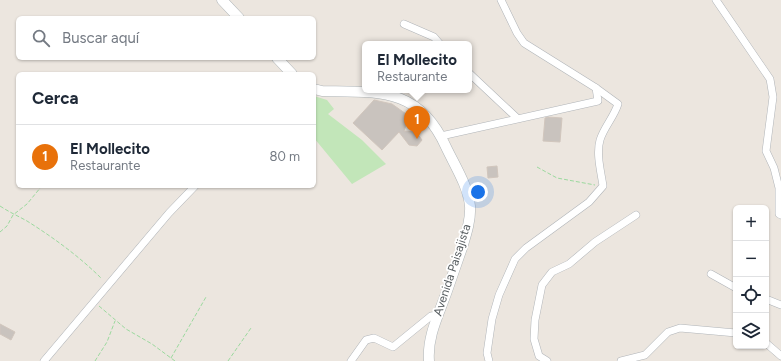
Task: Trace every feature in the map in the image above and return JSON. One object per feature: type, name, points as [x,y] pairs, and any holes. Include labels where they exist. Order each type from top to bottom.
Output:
[{"type":"main road","points":[[222,0],[237,16]]},
{"type":"main road","points":[[278,60],[290,72]]},
{"type":"main road","name":"Avenida Paisajista","points":[[316,90],[322,91],[362,92]]},
{"type":"main road","name":"Avenida Paisajista","points":[[379,93],[399,97],[421,109],[441,136],[468,192],[470,207],[464,239],[432,330],[429,361]]},
{"type":"street","points":[[489,361],[487,353],[492,319],[499,295],[516,259],[526,248],[589,202],[603,186],[599,149],[600,140],[614,116],[618,104],[596,88],[524,43],[501,0]]},
{"type":"street","points":[[716,0],[770,79],[773,97],[766,151],[774,168],[779,188],[779,214],[781,215]]},
{"type":"street","points":[[404,24],[434,37],[437,41]]},
{"type":"street","points":[[472,76],[517,118]]},
{"type":"street","points":[[441,136],[598,100],[596,88]]},
{"type":"street","points":[[44,361],[109,286],[169,213],[193,188]]},
{"type":"street","points":[[547,361],[539,356],[534,339],[535,320],[542,285],[552,272],[569,264],[595,242],[636,215]]},
{"type":"street","points":[[711,274],[733,286]]},
{"type":"street","points":[[769,299],[781,305]]},
{"type":"street","points":[[351,361],[366,340],[374,338],[392,347],[431,316],[437,315]]},
{"type":"street","points":[[620,361],[645,355],[668,332],[680,328],[733,333]]},
{"type":"street","points":[[769,346],[781,356]]},
{"type":"path","points":[[537,167],[557,178],[603,186]]},
{"type":"path","points":[[0,232],[7,226],[12,215],[27,204],[40,188]]},
{"type":"path","points":[[0,206],[12,215],[26,221],[79,257],[109,286]]},
{"type":"path","points":[[171,358],[206,298]]},
{"type":"path","points":[[94,302],[115,320],[174,361]]},
{"type":"path","points":[[95,361],[107,342],[115,320]]},
{"type":"path","points":[[228,361],[251,328]]},
{"type":"green space","points":[[316,97],[327,100],[334,109],[328,114],[362,140],[386,164],[352,184],[316,140]]},
{"type":"building","points":[[374,100],[392,104],[409,116],[404,131],[416,132],[422,140],[417,146],[409,145],[399,132],[382,150],[353,123]]},
{"type":"building","points":[[545,118],[562,118],[560,142],[543,141]]},
{"type":"building","points":[[497,166],[498,177],[488,178],[487,167]]},
{"type":"building","points":[[0,324],[15,332],[11,340],[0,334]]},
{"type":"place","name":"El Mollecito","points":[[417,139]]}]
